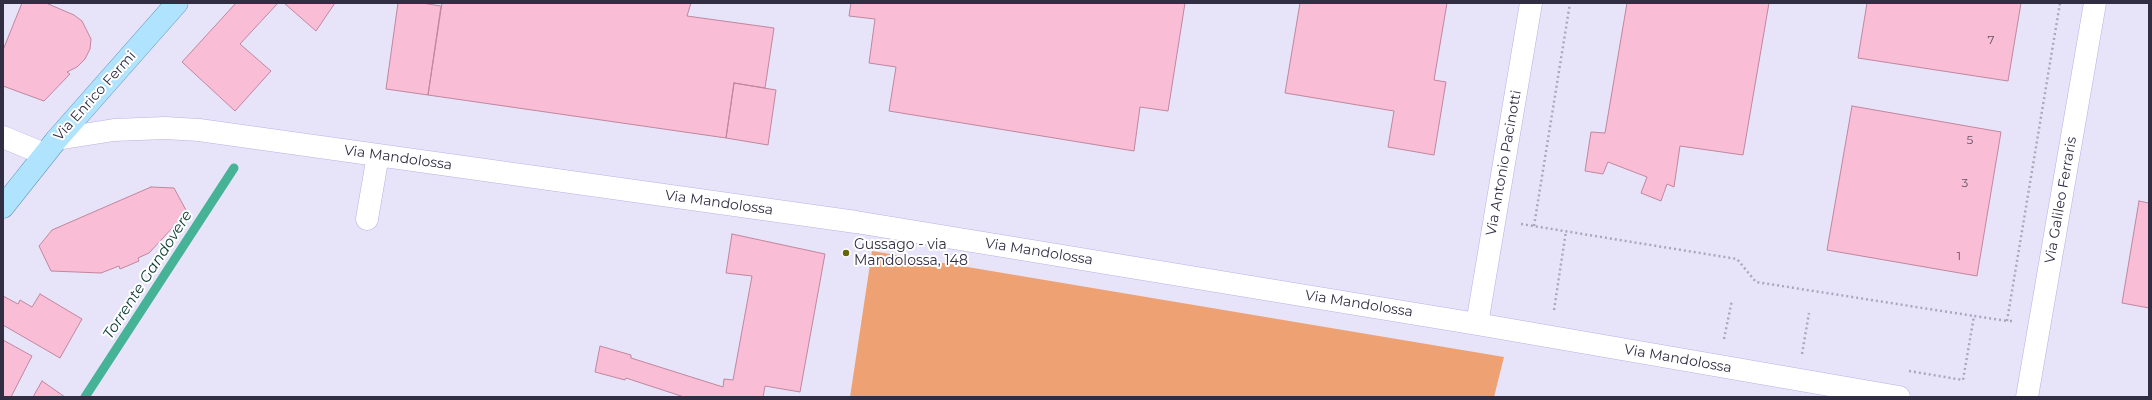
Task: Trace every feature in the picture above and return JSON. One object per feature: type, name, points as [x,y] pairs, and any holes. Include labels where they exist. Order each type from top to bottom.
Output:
[{"type":"main road","name":"Via Enrico Fermi","points":[[7,197],[50,146],[177,3]]},
{"type":"street","name":"Via Antonio Pacinotti","points":[[1477,324],[1531,3]]},
{"type":"street","name":"Via Galileo Ferraris","points":[[2027,397],[2095,3]]},
{"type":"street","name":"Via Mandolossa","points":[[50,146],[114,130],[165,128],[199,130],[856,222],[1477,324],[1899,397]]},
{"type":"street","points":[[3,137],[50,146]]},
{"type":"street","points":[[367,219],[378,155]]},
{"type":"path","points":[[1534,226],[1570,3]]},
{"type":"path","points":[[2007,320],[2060,3]]},
{"type":"path","points":[[1517,223],[1737,259],[1756,282],[2019,323]]},
{"type":"path","points":[[1561,313],[1553,312],[1566,231]]},
{"type":"path","points":[[1718,338],[1724,340],[1732,300]]},
{"type":"path","points":[[1808,313],[1802,354],[1810,355]]},
{"type":"path","points":[[1902,370],[1963,380],[1974,316]]},
{"type":"shaded area","points":[[872,251],[1504,357],[1494,397],[850,397]]},
{"type":"building","points":[[22,3],[46,3],[74,15],[82,21],[91,39],[90,49],[85,59],[77,67],[67,72],[70,74],[44,101],[3,86],[3,50]]},
{"type":"building","points":[[236,3],[278,3],[240,44],[271,71],[235,111],[182,62]]},
{"type":"building","points":[[284,3],[335,3],[316,31]]},
{"type":"building","points":[[398,3],[422,3],[441,6],[428,95],[386,89]]},
{"type":"building","points":[[442,3],[691,3],[687,16],[774,28],[765,88],[734,83],[726,138],[428,95]]},
{"type":"building","points":[[851,3],[1185,3],[1168,111],[1140,107],[1134,151],[889,111],[896,67],[869,63],[875,19],[849,16]]},
{"type":"building","points":[[1300,3],[1447,3],[1434,80],[1446,82],[1434,155],[1388,147],[1394,111],[1285,93]]},
{"type":"building","points":[[1627,3],[1769,3],[1743,155],[1680,146],[1674,187],[1667,184],[1661,201],[1641,193],[1647,177],[1608,162],[1603,174],[1585,171],[1591,132],[1605,133]]},
{"type":"building","points":[[1867,3],[2021,3],[2008,81],[1858,58]]},
{"type":"building","points":[[734,83],[776,90],[768,145],[726,138]]},
{"type":"building","points":[[1852,106],[2001,132],[1977,276],[1827,250]]},
{"type":"building","points":[[151,187],[174,188],[187,212],[149,253],[138,258],[139,261],[120,269],[119,266],[101,273],[51,271],[39,246],[52,230]]},
{"type":"building","points":[[2139,201],[2149,203],[2149,308],[2122,303]]},
{"type":"building","points":[[732,234],[825,254],[800,392],[765,386],[763,397],[684,397],[626,378],[625,380],[595,372],[600,346],[631,355],[631,358],[723,387],[724,379],[733,380],[752,276],[726,273]]},
{"type":"building","points":[[40,294],[82,319],[60,358],[3,325],[3,296],[18,304],[20,300],[32,307]]},
{"type":"building","points":[[3,340],[32,356],[11,397],[3,397]]},
{"type":"building","points":[[42,381],[65,397],[33,397]]},
{"type":"waterway","name":"Torrente Gandovere","points":[[85,397],[234,168]]},
{"type":"place","name":"Gussago - via Mandolossa, 148","points":[[846,253]]}]
